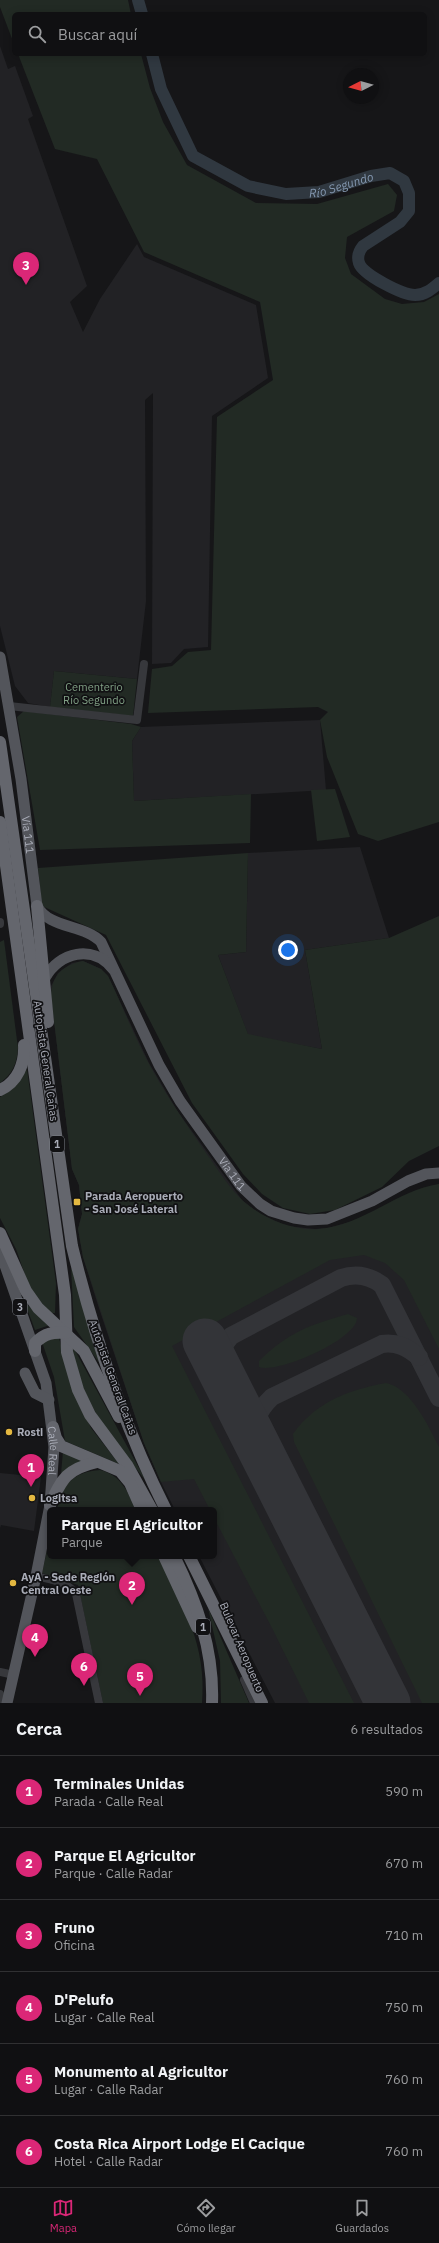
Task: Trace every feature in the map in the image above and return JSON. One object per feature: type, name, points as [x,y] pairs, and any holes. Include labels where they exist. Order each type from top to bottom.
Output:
[{"type":"highway","name":"Autopista General Cañas","points":[[0,742],[72,1246],[86,1300],[116,1391],[148,1471],[165,1507]]},
{"type":"highway","name":"Autopista General Cañas","points":[[0,822],[4,923],[65,1295],[66,1333],[70,1367],[90,1415],[126,1464],[150,1507]]},
{"type":"highway","points":[[37,906],[44,978],[55,1131]]},
{"type":"highway","points":[[0,1090],[9,1084],[19,1073],[24,1050],[4,923]]},
{"type":"highway","points":[[0,1233],[28,1295],[38,1308],[84,1351],[148,1471]]},
{"type":"highway","points":[[35,1351],[35,1342],[44,1335],[66,1333]]},
{"type":"highway","points":[[53,1427],[56,1438],[62,1446],[120,1471],[130,1484],[141,1507]]},
{"type":"highway","points":[[50,1505],[64,1477],[76,1468],[97,1462]]},
{"type":"highway","points":[[165,1559],[209,1653]]},
{"type":"highway","name":"1","points":[[175,1559],[197,1606],[209,1653],[212,1703]]},
{"type":"highway","name":"1","points":[[190,1559],[262,1703]]},
{"type":"main road","name":"Vía 111","points":[[0,658],[21,779],[37,906],[47,917],[98,938],[106,949],[156,1058],[180,1101],[240,1186],[271,1211],[308,1220],[327,1219],[372,1201],[408,1181],[426,1174],[439,1173]]},
{"type":"main road","name":"Vía 111","points":[[44,978],[53,965],[60,960],[82,953],[98,956],[116,972]]},
{"type":"main road","name":"Calle Real","points":[[0,1251],[2,1264],[46,1383],[53,1427],[54,1462],[50,1505]]},
{"type":"main road","points":[[25,1373],[35,1393],[49,1400]]},
{"type":"main road","name":"Calle Real","points":[[7,1703],[47,1520]]},
{"type":"street","points":[[9,706],[137,720],[144,664]]},
{"type":"street","points":[[36,1576],[64,1583],[72,1588],[76,1594],[99,1703]]},
{"type":"street","name":"Bulevar Aeropuerto","points":[[210,1599],[254,1703]]},
{"type":"street","points":[[0,1672],[14,1674]]},
{"type":"street","points":[[0,1694],[1,1703]]},
{"type":"shaded area","points":[[0,46],[8,69],[15,66],[33,116],[28,119],[87,286],[70,302],[83,332],[100,299],[137,244],[144,257],[256,305],[268,378],[212,416],[208,647],[184,649],[171,663],[152,664],[153,393],[145,400],[146,601],[137,679],[54,671],[50,707],[28,703],[15,686],[0,626]]},
{"type":"shaded area","points":[[320,720],[326,790],[134,801],[132,741],[141,727]]},
{"type":"shaded area","points":[[360,847],[389,938],[305,950],[322,1049],[248,1035],[218,955],[246,952],[248,853]]},
{"type":"shaded area","points":[[83,961],[101,969],[108,976],[149,1063],[178,1112],[242,1200],[260,1214],[287,1226],[315,1229],[328,1228],[353,1221],[417,1191],[439,1184],[439,1703],[275,1703],[201,1559],[217,1559],[217,1507],[174,1507],[161,1482],[144,1443],[97,1302],[83,1257],[78,1229],[82,1214],[79,1185],[72,1169],[51,996],[51,986],[58,973],[72,963]]},
{"type":"shaded area","points":[[0,1473],[41,1477],[34,1531],[1,1525],[0,1528]]},
{"type":"green space","points":[[0,0],[128,0],[131,12],[12,12],[12,39],[0,7]]},
{"type":"green space","points":[[19,56],[142,56],[150,88],[163,122],[187,165],[256,203],[317,204],[388,184],[397,195],[394,211],[347,237],[345,258],[351,274],[385,299],[402,304],[424,302],[439,294],[439,822],[378,841],[358,834],[327,757],[320,720],[328,712],[318,707],[148,713],[152,669],[172,666],[188,652],[211,650],[217,417],[273,380],[260,302],[144,252],[97,159],[55,149]]},
{"type":"green space","name":"Cementerio Río Segundo","points":[[54,671],[137,679],[133,716],[50,707]]},
{"type":"green space","points":[[24,711],[131,724],[141,727],[132,741],[134,801],[251,794],[250,843],[40,850],[17,717]]},
{"type":"green space","points":[[335,789],[350,837],[317,841],[311,790]]},
{"type":"green space","points":[[248,853],[246,952],[218,955],[248,1034],[322,1049],[305,950],[389,938],[439,916],[439,1146],[409,1161],[382,1187],[335,1210],[310,1214],[283,1208],[262,1194],[243,1174],[192,1103],[106,935],[42,906],[38,868]]},
{"type":"green space","points":[[4,940],[18,1048],[11,1072],[0,1083],[0,942]]},
{"type":"green space","points":[[83,961],[101,969],[108,976],[144,1053],[169,1098],[228,1184],[243,1201],[259,1213],[288,1226],[318,1229],[351,1221],[409,1193],[424,1187],[439,1184],[439,1349],[404,1280],[385,1263],[364,1255],[330,1260],[172,1346],[354,1703],[309,1703],[272,1628],[217,1524],[217,1507],[208,1507],[194,1479],[161,1482],[144,1443],[83,1257],[78,1229],[82,1214],[79,1185],[72,1169],[51,996],[56,977],[64,968]]},
{"type":"green space","points":[[27,1069],[56,1283],[55,1313],[50,1313],[30,1289],[16,1249],[0,1218],[0,1097],[16,1086]]},
{"type":"green space","points":[[71,1267],[107,1374],[74,1327]]},
{"type":"green space","points":[[25,1303],[50,1325],[35,1330]]},
{"type":"green space","points":[[348,1314],[357,1318],[354,1326],[344,1336],[331,1345],[298,1360],[282,1365],[269,1368],[259,1367],[259,1361],[290,1336],[311,1326]]},
{"type":"green space","points":[[52,1337],[59,1338],[71,1384],[91,1428],[119,1464],[65,1441],[54,1377],[42,1342]]},
{"type":"green space","points":[[71,1343],[146,1481],[111,1436],[89,1400],[81,1382]]},
{"type":"green space","points":[[386,1383],[395,1386],[411,1400],[430,1429],[439,1447],[439,1703],[422,1703],[294,1442],[293,1434],[312,1413],[323,1405],[359,1389]]},
{"type":"green space","points":[[63,1451],[85,1460],[61,1474]]},
{"type":"green space","points":[[100,1470],[107,1472],[119,1480],[127,1491],[135,1507],[58,1507],[62,1493],[70,1481],[83,1473]]},
{"type":"green space","points":[[47,1550],[47,1559],[160,1559],[177,1592],[197,1644],[203,1682],[202,1703],[103,1703],[78,1585],[42,1573]]},
{"type":"green space","points":[[208,1608],[249,1703],[221,1703],[220,1661]]},
{"type":"waterway","name":"Río Segundo","points":[[138,0],[141,12]]},
{"type":"waterway","name":"Río Segundo","points":[[153,56],[161,89],[193,156],[248,186],[286,194],[319,192],[371,176],[390,173],[404,181],[409,193],[409,211],[400,222],[363,246],[359,254],[359,263],[362,268],[384,284],[409,294],[415,295],[425,293],[439,283]]},
{"type":"taxiway","points":[[220,1370],[224,1345],[231,1336],[341,1278],[357,1275],[367,1277],[382,1285],[439,1398]]},
{"type":"taxiway","points":[[258,1445],[256,1431],[257,1419],[262,1408],[272,1397],[382,1344],[402,1346],[419,1357]]},
{"type":"runway","points":[[205,1341],[388,1703]]},
{"type":"place","name":"Fruno","points":[[26,285]]},
{"type":"place","name":"Parada Aeropuerto - San José Lateral","points":[[77,1202]]},
{"type":"place","name":"Rosti","points":[[9,1432]]},
{"type":"place","name":"Terminales Unidas","points":[[31,1487]]},
{"type":"place","name":"Logitsa","points":[[32,1498]]},
{"type":"place","name":"AyA - Sede Región Central Oeste","points":[[13,1583]]},
{"type":"place","name":"Parque El Agricultor","points":[[132,1605]]},
{"type":"place","name":"D'Pelufo","points":[[35,1657]]},
{"type":"place","name":"Costa Rica Airport Lodge El Cacique","points":[[84,1686]]},
{"type":"place","name":"Monumento al Agricultor","points":[[140,1696]]}]
